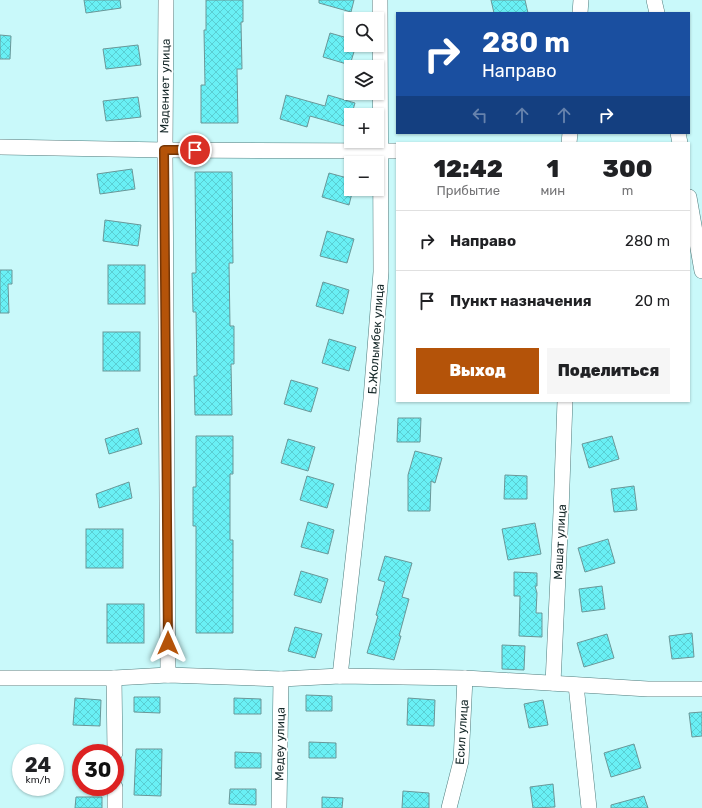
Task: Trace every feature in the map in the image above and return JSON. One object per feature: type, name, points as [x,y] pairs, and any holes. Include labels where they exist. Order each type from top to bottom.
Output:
[{"type":"street","name":"Мадениет улица","points":[[166,0],[164,150],[168,675]]},
{"type":"street","name":"Б.Жолымбек улица","points":[[340,676],[373,377],[381,272],[380,0]]},
{"type":"street","points":[[580,12],[582,0]]},
{"type":"street","points":[[654,0],[656,12]]},
{"type":"street","points":[[0,147],[164,150],[396,151]]},
{"type":"street","points":[[690,203],[702,270]]},
{"type":"street","name":"Машат улица","points":[[553,684],[562,512],[565,402]]},
{"type":"street","points":[[0,678],[114,678],[168,675],[281,679],[340,676],[465,678],[648,689],[702,688]]},
{"type":"street","points":[[114,678],[114,744]]},
{"type":"street","name":"Есил улица","points":[[449,808],[461,761],[465,678]]},
{"type":"street","name":"Медеу улица","points":[[279,808],[281,679]]},
{"type":"street","points":[[576,685],[589,808]]},
{"type":"street","points":[[115,796],[115,808]]},
{"type":"building","points":[[84,0],[120,0],[121,8],[86,13]]},
{"type":"building","points":[[206,0],[243,0],[243,22],[241,22],[242,69],[237,69],[238,123],[201,123],[201,85],[205,85],[204,30],[206,30]]},
{"type":"building","points":[[319,0],[354,0],[351,12],[319,3]]},
{"type":"building","points":[[491,0],[525,0],[528,12],[494,12]]},
{"type":"building","points":[[330,33],[344,37],[344,52],[354,52],[352,60],[344,60],[344,63],[323,57]]},
{"type":"building","points":[[0,35],[11,36],[10,59],[0,59]]},
{"type":"building","points":[[138,45],[141,65],[106,69],[103,49]]},
{"type":"building","points":[[286,95],[325,106],[328,95],[355,103],[354,108],[344,108],[344,126],[310,116],[307,127],[280,119]]},
{"type":"building","points":[[138,97],[141,117],[106,121],[103,101]]},
{"type":"building","points":[[132,169],[135,189],[100,194],[97,174]]},
{"type":"building","points":[[195,172],[232,172],[233,263],[229,263],[230,326],[234,326],[234,364],[231,364],[232,415],[195,415],[194,376],[197,376],[196,312],[193,312],[192,273],[196,273]]},
{"type":"building","points":[[329,173],[344,177],[344,196],[351,196],[349,205],[322,197]]},
{"type":"building","points":[[105,220],[141,225],[138,246],[103,241]]},
{"type":"building","points":[[327,231],[354,239],[347,263],[320,256]]},
{"type":"building","points":[[108,265],[145,265],[145,304],[108,304]]},
{"type":"building","points":[[0,270],[12,270],[12,284],[8,284],[9,313],[0,313]]},
{"type":"building","points":[[323,282],[349,290],[343,314],[316,306]]},
{"type":"building","points":[[103,332],[140,332],[140,371],[103,371]]},
{"type":"building","points":[[329,339],[356,347],[349,371],[322,363]]},
{"type":"building","points":[[291,380],[318,388],[311,412],[284,404]]},
{"type":"building","points":[[398,418],[421,418],[420,442],[397,442]]},
{"type":"building","points":[[138,428],[142,444],[109,454],[105,439]]},
{"type":"building","points":[[196,436],[233,436],[233,474],[230,474],[230,540],[233,540],[233,633],[196,633],[196,526],[193,526],[193,487],[196,487]]},
{"type":"building","points":[[612,436],[619,459],[589,468],[582,444]]},
{"type":"building","points":[[288,439],[315,447],[308,471],[281,463]]},
{"type":"building","points":[[415,451],[442,458],[435,483],[431,481],[430,511],[408,511],[408,475]]},
{"type":"building","points":[[505,475],[527,476],[527,499],[504,499]]},
{"type":"building","points":[[307,476],[334,484],[327,508],[300,500]]},
{"type":"building","points":[[129,482],[132,498],[99,508],[96,494]]},
{"type":"building","points":[[634,486],[637,510],[614,512],[611,489]]},
{"type":"building","points":[[308,522],[334,530],[328,554],[301,547]]},
{"type":"building","points":[[535,523],[541,554],[508,560],[502,529]]},
{"type":"building","points":[[86,529],[123,529],[123,568],[86,568]]},
{"type":"building","points":[[608,539],[615,563],[585,572],[578,548]]},
{"type":"building","points":[[385,556],[412,563],[402,597],[409,599],[394,660],[367,653],[378,616],[376,615],[385,582],[378,580]]},
{"type":"building","points":[[301,571],[328,579],[321,603],[294,595]]},
{"type":"building","points":[[514,572],[537,573],[537,586],[535,586],[537,593],[536,613],[542,613],[542,637],[519,636],[520,596],[514,596]]},
{"type":"building","points":[[602,586],[605,609],[582,612],[579,589]]},
{"type":"building","points":[[107,604],[144,604],[144,643],[107,643]]},
{"type":"building","points":[[295,627],[322,634],[315,658],[288,651]]},
{"type":"building","points":[[692,633],[694,657],[672,659],[669,636]]},
{"type":"building","points":[[607,634],[614,658],[584,667],[577,643]]},
{"type":"building","points":[[502,645],[525,646],[524,670],[502,669]]},
{"type":"building","points":[[306,695],[332,696],[332,711],[306,711]]},
{"type":"building","points":[[134,697],[160,697],[160,713],[134,712]]},
{"type":"building","points":[[75,698],[101,700],[100,726],[73,725]]},
{"type":"building","points":[[234,698],[261,699],[261,714],[234,714]]},
{"type":"building","points":[[408,698],[435,700],[434,726],[407,725]]},
{"type":"building","points":[[543,700],[548,725],[529,728],[524,704]]},
{"type":"building","points":[[702,712],[702,736],[692,737],[689,713]]},
{"type":"building","points":[[309,742],[336,743],[336,758],[309,758]]},
{"type":"building","points":[[634,744],[641,768],[611,777],[604,753]]},
{"type":"building","points":[[136,749],[162,749],[161,796],[134,795]]},
{"type":"building","points":[[235,752],[261,753],[261,768],[235,768]]},
{"type":"building","points":[[553,784],[555,807],[533,808],[530,787]]},
{"type":"building","points":[[230,789],[256,789],[256,805],[229,804]]},
{"type":"building","points":[[403,791],[429,793],[429,808],[402,808]]},
{"type":"building","points":[[644,796],[648,808],[611,808],[611,805]]},
{"type":"building","points":[[76,797],[102,797],[102,808],[75,808]]},
{"type":"building","points":[[322,797],[343,798],[342,808],[322,808]]},
{"type":"route","points":[[168,643],[164,150],[195,150]]}]
